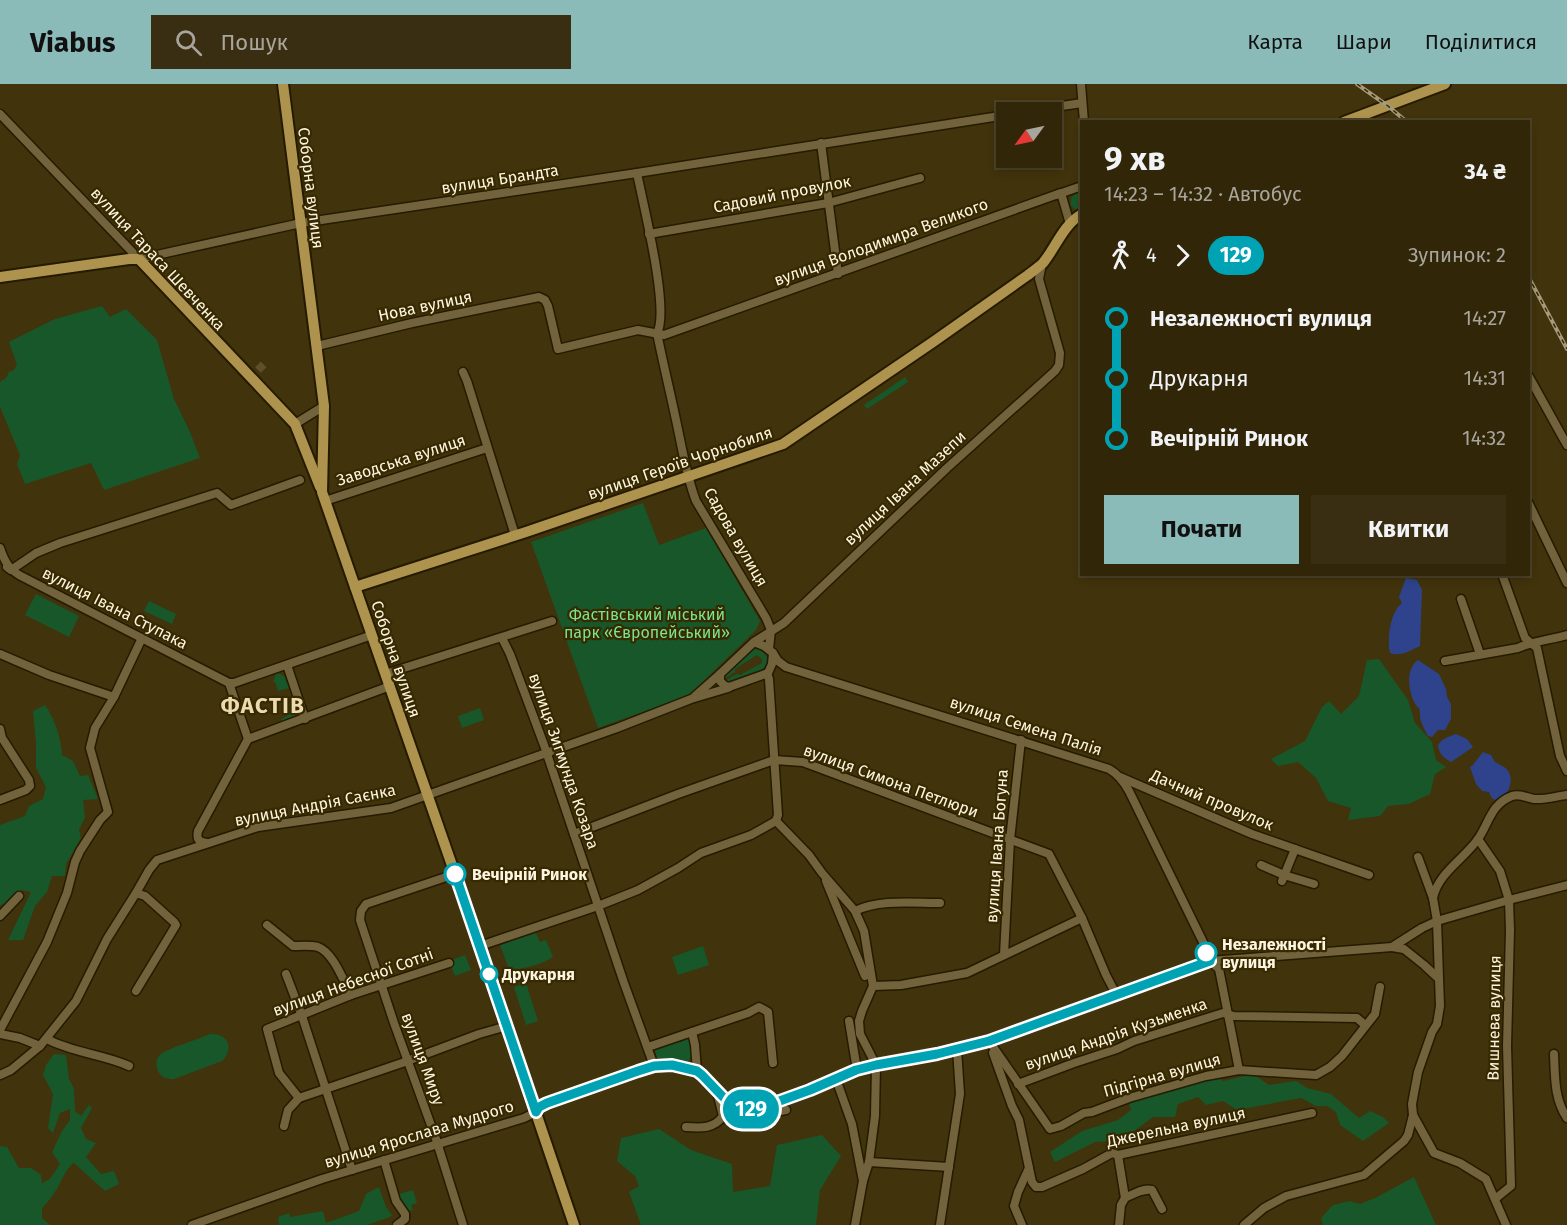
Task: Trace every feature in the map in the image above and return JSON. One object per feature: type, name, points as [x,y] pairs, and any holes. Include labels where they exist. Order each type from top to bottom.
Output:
[{"type":"main road","name":"Соборна вулиця","points":[[283,84],[324,406],[323,496],[428,794],[574,1225]]},
{"type":"main road","points":[[1349,120],[1445,84]]},
{"type":"main road","name":"вулиця Героїв Чорнобиля","points":[[355,587],[783,444],[943,335],[1042,264],[1070,224],[1080,216]]},
{"type":"main road","name":"вулиця Брандта","points":[[0,277],[139,259]]},
{"type":"main road","name":"вулиця Тараса Шевченка","points":[[139,259],[295,424]]},
{"type":"main road","points":[[295,424],[323,496]]},
{"type":"street","points":[[1081,84],[1083,120]]},
{"type":"street","points":[[1062,106],[1082,103]]},
{"type":"street","name":"вулиця Тараса Шевченка","points":[[0,114],[139,259]]},
{"type":"street","name":"вулиця Брандта","points":[[139,259],[300,223],[996,117]]},
{"type":"street","points":[[821,143],[838,274]]},
{"type":"street","name":"Садова вулиця","points":[[637,173],[660,297],[661,327],[658,337],[687,476],[696,501],[771,630]]},
{"type":"street","name":"Садовий провулок","points":[[649,234],[828,203],[920,178]]},
{"type":"street","name":"вулиця Володимира Великого","points":[[539,297],[545,300],[548,306],[558,349],[638,330],[658,337],[1080,187]]},
{"type":"street","points":[[1061,193],[1070,224]]},
{"type":"street","name":"вулиця Івана Мазепи","points":[[720,674],[754,642],[784,623],[947,468],[1055,371],[1060,357],[1040,279],[1042,264]]},
{"type":"street","name":"Нова вулиця","points":[[317,345],[539,297]]},
{"type":"street","points":[[462,372],[467,381],[515,535]]},
{"type":"street","points":[[1530,379],[1567,445]]},
{"type":"street","points":[[295,424],[324,406]]},
{"type":"street","name":"Заводська вулиця","points":[[323,496],[487,448]]},
{"type":"street","points":[[0,550],[11,570],[36,553],[71,539],[217,493],[231,505],[300,480]]},
{"type":"street","points":[[1530,506],[1567,583]]},
{"type":"street","name":"вулиця Івана Ступака","points":[[0,562],[38,585],[230,682]]},
{"type":"street","points":[[1503,576],[1525,639],[1535,645],[1538,654],[1560,756],[1567,771]]},
{"type":"street","points":[[1461,599],[1480,654]]},
{"type":"street","points":[[385,674],[552,621]]},
{"type":"street","points":[[480,946],[638,890],[700,853],[751,835],[776,821],[778,815],[767,673],[772,664],[771,630]]},
{"type":"street","points":[[248,739],[230,682],[234,683],[372,636]]},
{"type":"street","points":[[1445,661],[1518,648],[1530,643],[1567,636]]},
{"type":"street","points":[[129,1066],[117,1060],[0,1032],[47,942],[67,893],[75,861],[100,820],[108,812],[90,748],[95,728],[114,697],[142,638]]},
{"type":"street","name":"вулиця Зигмунда Козара","points":[[502,638],[546,752],[654,1066]]},
{"type":"street","points":[[754,642],[771,651]]},
{"type":"street","name":"вулиця Семена Палія","points":[[771,651],[786,667],[1109,769],[1119,777]]},
{"type":"street","points":[[0,654],[49,675],[114,697]]},
{"type":"street","points":[[287,665],[305,718]]},
{"type":"street","points":[[428,794],[786,667]]},
{"type":"street","points":[[691,699],[720,674]]},
{"type":"street","points":[[720,674],[720,681],[728,688]]},
{"type":"street","points":[[208,843],[198,840],[198,831],[248,739],[390,686]]},
{"type":"street","points":[[0,729],[2,738],[29,780],[30,786],[26,790],[0,800]]},
{"type":"street","name":"вулиця Івана Богуна","points":[[1004,955],[1010,840],[1021,740]]},
{"type":"street","name":"вулиця Симона Петлюри","points":[[574,834],[774,760],[803,762],[1049,854],[1082,918],[1117,996]]},
{"type":"street","points":[[1119,777],[1134,802],[1203,942],[1210,961],[1219,969],[1239,1070]]},
{"type":"street","name":"Дачний провулок","points":[[1119,777],[1252,834],[1370,875]]},
{"type":"street","name":"вулиця Андрія Саєнка","points":[[0,1075],[11,1070],[44,1043],[76,1001],[107,939],[157,860],[258,827],[391,808],[428,794]]},
{"type":"street","points":[[1433,898],[1435,887],[1478,839],[1498,804],[1513,795],[1524,795],[1533,799],[1566,794]]},
{"type":"street","points":[[776,821],[809,855],[855,911],[864,931],[873,986],[862,1011],[859,1028],[862,1040],[876,1065],[875,1116],[869,1162],[862,1181],[855,1225]]},
{"type":"street","name":"Вишнева вулиця","points":[[1478,839],[1500,871],[1509,900],[1507,1046],[1511,1186],[1495,1199]]},
{"type":"street","points":[[1283,878],[1294,849]]},
{"type":"street","points":[[1244,1225],[1264,1208],[1286,1196],[1364,1175],[1408,1135],[1418,1072],[1437,1024],[1440,1006],[1437,921],[1433,898],[1418,856]]},
{"type":"street","points":[[1260,865],[1283,878],[1314,884]]},
{"type":"street","points":[[822,873],[865,976]]},
{"type":"street","name":"вулиця Миру","points":[[455,874],[366,903],[361,911],[360,920],[438,1145],[463,1225]]},
{"type":"street","points":[[1392,947],[1437,921],[1567,885]]},
{"type":"street","points":[[136,893],[145,896],[176,925],[136,991]]},
{"type":"street","points":[[0,916],[19,896]]},
{"type":"street","points":[[855,911],[864,907],[892,903],[940,903]]},
{"type":"street","points":[[873,986],[901,985],[967,973],[1082,918]]},
{"type":"street","points":[[267,926],[293,946],[319,947],[326,952],[351,995]]},
{"type":"street","points":[[692,1032],[697,1056],[697,1071],[732,1105],[752,1109],[793,1097],[856,1070],[989,1041],[1210,961],[1392,947],[1404,949],[1438,978]]},
{"type":"street","name":"вулиця Небесної Сотні","points":[[299,1098],[279,1073],[267,1029],[381,984],[449,963]]},
{"type":"street","points":[[286,974],[352,1170]]},
{"type":"street","name":"Підгірна вулиця","points":[[989,1041],[1050,1129],[1061,1126],[1084,1113],[1206,1076],[1239,1070],[1316,1075],[1330,1067],[1341,1056],[1375,1014],[1380,987]]},
{"type":"street","points":[[648,1047],[748,1013],[759,1007],[768,1011],[773,1063]]},
{"type":"street","name":"вулиця Андрія Кузьменка","points":[[1018,1084],[1134,1041],[1223,1013],[1234,1016],[1357,1018],[1365,1025]]},
{"type":"street","points":[[849,1021],[856,1070]]},
{"type":"street","points":[[284,1126],[288,1110],[299,1098],[507,1026]]},
{"type":"street","points":[[989,1041],[1019,1120],[1029,1168],[1014,1206],[1022,1225]]},
{"type":"street","points":[[940,1225],[960,1094],[957,1049]]},
{"type":"street","points":[[1554,1054],[1555,1088],[1567,1118]]},
{"type":"street","name":"вулиця Ярослава Мудрого","points":[[192,1225],[352,1170],[524,1118],[547,1103],[654,1066],[672,1065],[697,1071]]},
{"type":"street","points":[[836,1080],[852,1124],[862,1181]]},
{"type":"street","points":[[716,1089],[723,1116]]},
{"type":"street","points":[[723,1116],[744,1118],[786,1110]]},
{"type":"street","name":"Джерельна вулиця","points":[[1029,1168],[1033,1185],[1042,1187],[1112,1153],[1118,1155],[1312,1113]]},
{"type":"street","points":[[1413,1114],[1434,1153],[1460,1163],[1486,1179],[1506,1225]]},
{"type":"street","points":[[686,1127],[714,1126],[723,1116]]},
{"type":"street","points":[[1408,1135],[1411,1139],[1415,1139],[1422,1131]]},
{"type":"street","points":[[1118,1155],[1125,1198]]},
{"type":"street","points":[[384,1160],[396,1201],[405,1214],[405,1219],[397,1225]]},
{"type":"street","points":[[869,1162],[949,1167]]},
{"type":"street","points":[[1119,1225],[1121,1205],[1125,1198],[1140,1191],[1152,1190],[1162,1209]]},
{"type":"green space","points":[[1077,193],[1080,194],[1080,210],[1077,211],[1071,206],[1072,197]]},
{"type":"green space","points":[[102,306],[110,317],[126,309],[157,340],[174,399],[200,458],[104,490],[91,463],[25,484],[17,464],[20,455],[0,407],[0,382],[17,365],[9,342],[55,319]]},
{"type":"green space","points":[[905,377],[908,382],[867,409],[864,405]]},
{"type":"green space","name":"Фастівський міський парк «Європейський»","points":[[643,503],[659,545],[706,528],[760,621],[756,630],[689,695],[598,728],[531,542]]},
{"type":"green space","points":[[36,594],[79,616],[69,637],[25,615]]},
{"type":"green space","points":[[149,601],[176,614],[172,624],[144,611]]},
{"type":"green space","points":[[755,649],[767,658],[764,668],[746,678],[728,683],[723,682],[762,663],[762,659],[757,655],[722,680],[723,676]]},
{"type":"green space","points":[[1379,659],[1408,700],[1415,723],[1432,742],[1436,760],[1446,767],[1435,774],[1430,794],[1409,804],[1388,806],[1380,816],[1348,820],[1351,808],[1328,801],[1316,778],[1298,762],[1278,766],[1271,759],[1305,741],[1322,707],[1329,701],[1341,714],[1359,696],[1367,660]]},
{"type":"green space","points":[[278,673],[284,676],[289,688],[278,691],[273,682]]},
{"type":"green space","points":[[293,700],[295,717],[282,722],[281,719],[287,716],[283,703]]},
{"type":"green space","points":[[45,705],[57,729],[62,755],[73,761],[80,776],[88,775],[98,799],[83,800],[85,817],[79,830],[81,838],[66,864],[65,876],[52,876],[47,892],[35,906],[23,940],[8,940],[31,892],[21,890],[5,904],[0,905],[0,825],[25,816],[29,806],[43,799],[46,787],[36,768],[33,711]]},
{"type":"green space","points":[[480,708],[484,720],[462,728],[458,716]]},
{"type":"green space","points":[[536,933],[540,942],[546,940],[553,957],[510,972],[500,945]]},
{"type":"green space","points":[[703,946],[709,965],[678,975],[672,957]]},
{"type":"green space","points":[[465,955],[471,970],[455,976],[449,961]]},
{"type":"green space","points":[[526,983],[538,1021],[526,1025],[514,987]]},
{"type":"green space","points":[[210,1034],[221,1036],[228,1042],[228,1051],[222,1061],[174,1079],[164,1078],[159,1073],[156,1062],[161,1054]]},
{"type":"green space","points":[[687,1037],[692,1050],[687,1063],[657,1058],[655,1051],[658,1045],[661,1047],[683,1041]]},
{"type":"green space","points":[[54,1054],[66,1055],[69,1079],[74,1089],[75,1111],[81,1116],[89,1105],[92,1108],[81,1128],[86,1139],[96,1143],[86,1157],[101,1174],[114,1171],[119,1184],[105,1191],[74,1163],[42,1208],[42,1218],[50,1225],[0,1225],[0,1146],[7,1147],[19,1168],[31,1168],[41,1175],[42,1183],[50,1179],[60,1164],[52,1152],[70,1120],[70,1109],[60,1113],[53,1133],[48,1128],[53,1094],[43,1075],[46,1065]]},
{"type":"green space","points":[[1253,1074],[1269,1085],[1296,1081],[1307,1088],[1331,1094],[1359,1118],[1370,1111],[1383,1117],[1389,1123],[1363,1141],[1340,1125],[1336,1112],[1327,1106],[1316,1106],[1301,1098],[1237,1110],[1223,1101],[1206,1105],[1198,1097],[1178,1104],[1175,1117],[1153,1117],[1115,1141],[1095,1142],[1055,1162],[1050,1152],[1082,1131],[1118,1120],[1131,1110],[1129,1103],[1216,1076],[1223,1081]]},
{"type":"green space","points":[[659,1129],[691,1150],[732,1164],[733,1192],[770,1186],[777,1145],[822,1135],[841,1156],[820,1190],[816,1225],[641,1225],[629,1192],[639,1186],[635,1176],[617,1161],[621,1138]]},
{"type":"green space","points":[[1414,1177],[1436,1225],[1323,1225],[1321,1218],[1333,1205],[1350,1201],[1360,1204]]},
{"type":"green space","points":[[379,1187],[386,1207],[392,1215],[390,1217],[367,1225],[279,1225],[278,1217],[289,1213],[290,1217],[323,1211],[326,1223],[359,1211],[366,1194]]},
{"type":"green space","points":[[413,1190],[417,1203],[411,1205],[413,1210],[409,1211],[399,1194]]},
{"type":"water","points":[[1406,578],[1417,580],[1422,590],[1420,646],[1405,653],[1394,654],[1390,653],[1389,647],[1390,626],[1402,603],[1399,597]]},
{"type":"water","points":[[1418,660],[1439,674],[1451,704],[1451,719],[1445,730],[1438,730],[1432,737],[1428,736],[1420,718],[1419,708],[1413,700],[1410,687],[1411,669]]},
{"type":"water","points":[[1456,734],[1467,739],[1473,747],[1451,762],[1442,755],[1438,745],[1444,739]]},
{"type":"water","points":[[1483,752],[1491,755],[1495,762],[1509,773],[1511,780],[1509,787],[1502,798],[1497,800],[1492,798],[1489,792],[1482,791],[1476,784],[1470,767]]},
{"type":"tunnel","points":[[258,370],[265,363]]},
{"type":"railway","points":[[1357,84],[1405,120]]},
{"type":"railway","points":[[1530,280],[1567,349]]},
{"type":"bus line","name":"129","points":[[455,874],[536,1112],[539,1107],[547,1103],[638,1071],[662,1065],[697,1071],[725,1099],[739,1108],[763,1107],[836,1080],[856,1070],[989,1041],[1210,961],[1206,953]]},
{"type":"place","name":"Вечірній Ринок","points":[[455,874]]},
{"type":"place","name":"Незалежності вулиця","points":[[1206,953]]},
{"type":"place","name":"Друкарня","points":[[489,974]]},
{"type":"district","name":"ФАСТІВ","points":[[263,705]]}]
